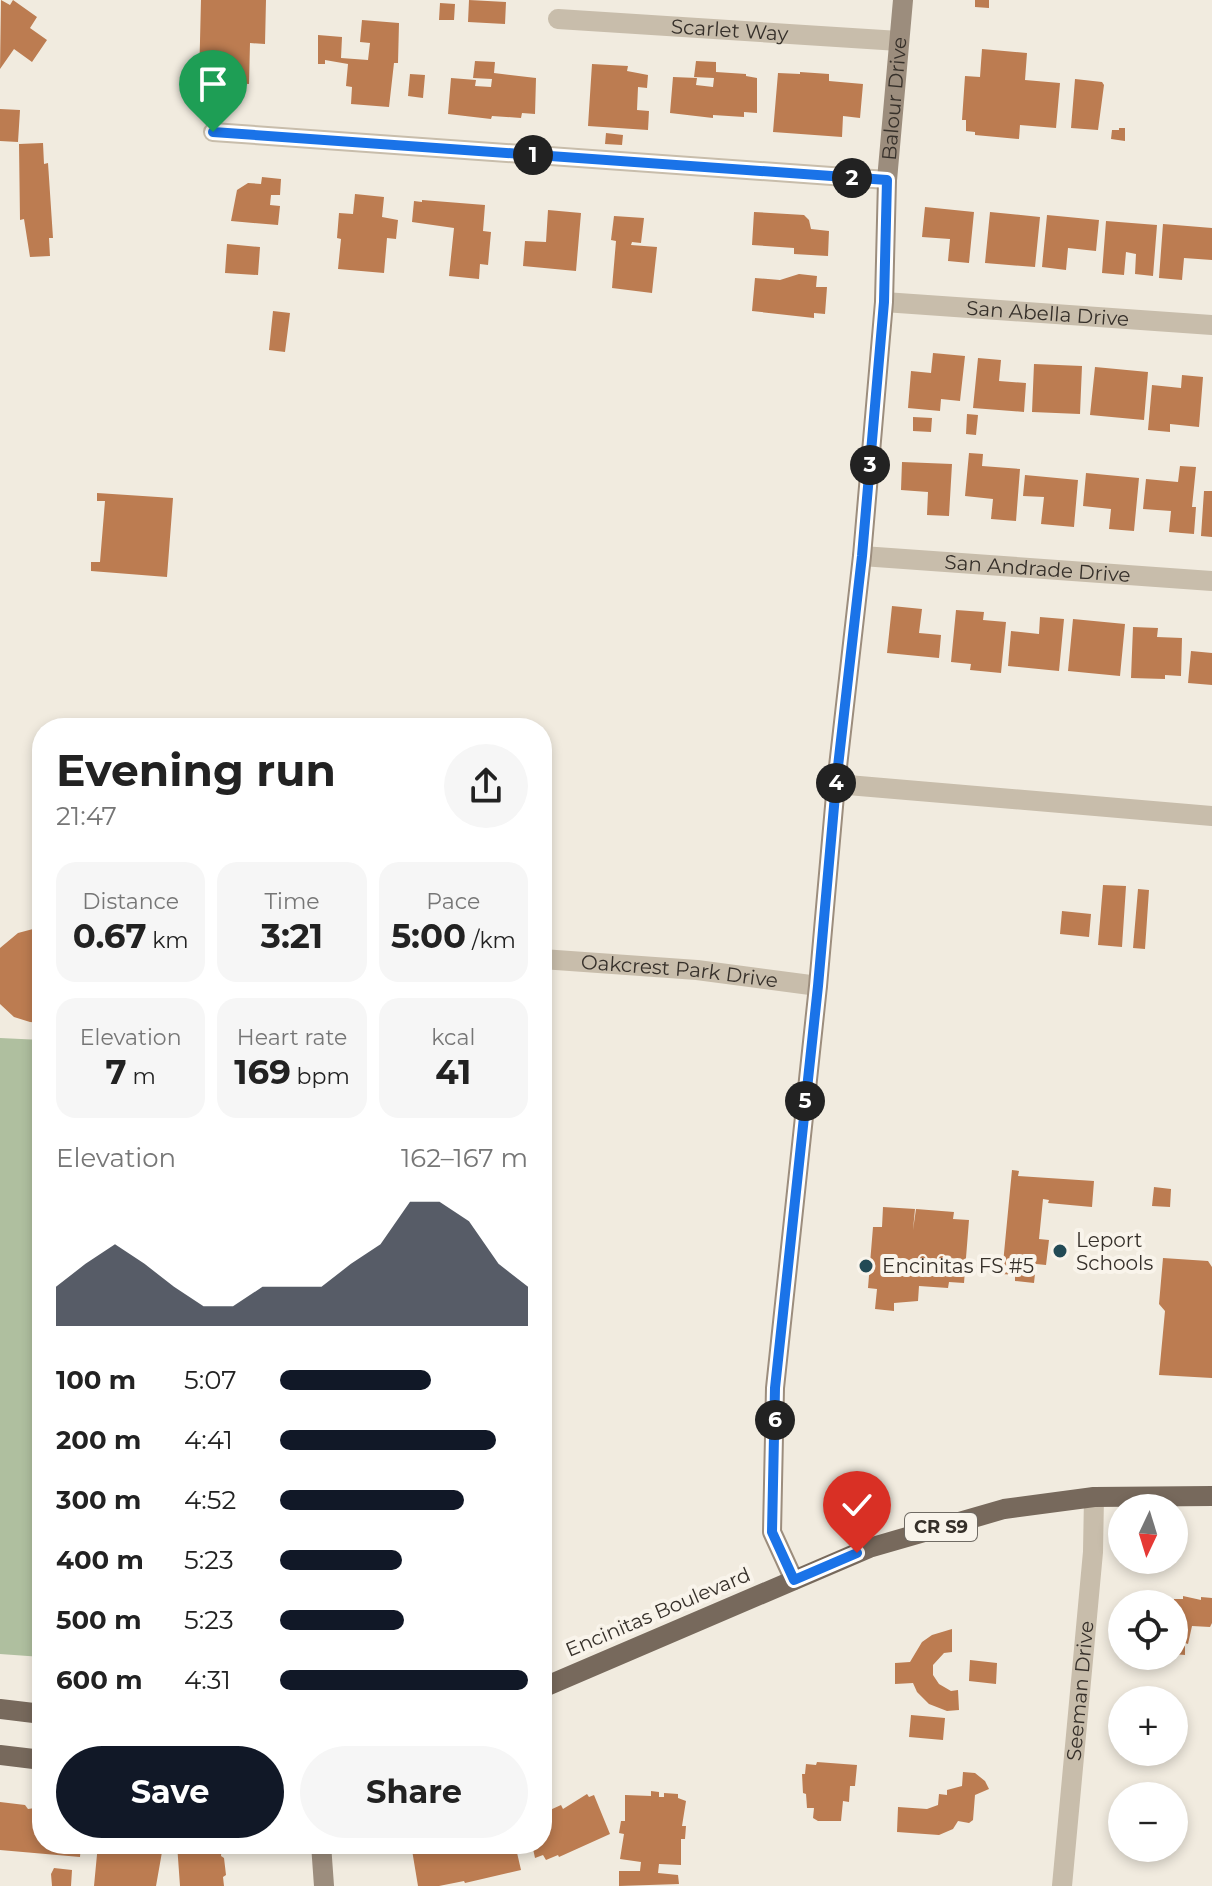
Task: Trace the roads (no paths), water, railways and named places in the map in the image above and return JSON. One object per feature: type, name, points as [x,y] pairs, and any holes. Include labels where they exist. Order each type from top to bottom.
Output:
[{"type":"main road","name":"Encinitas Boulevard","points":[[552,1684],[869,1548],[1004,1509],[1094,1497],[1212,1496]]},
{"type":"main road","points":[[0,1709],[32,1713]]},
{"type":"main road","points":[[0,1755],[32,1759]]},
{"type":"street","name":"Balour Drive","points":[[794,1580],[772,1532],[775,1388],[862,556],[884,302],[887,180],[903,0]]},
{"type":"street","name":"Scarlet Way","points":[[558,19],[899,41]]},
{"type":"street","points":[[213,132],[887,180]]},
{"type":"street","name":"San Abella Drive","points":[[884,302],[1212,325]]},
{"type":"street","name":"San Andrade Drive","points":[[862,556],[1212,581]]},
{"type":"street","points":[[836,784],[1212,816]]},
{"type":"street","name":"Oakcrest Park Drive","points":[[552,960],[697,970],[818,986]]},
{"type":"street","name":"Seeman Drive","points":[[1062,1886],[1093,1552],[1094,1497]]},
{"type":"street","points":[[322,1854],[324,1886]]},
{"type":"place","name":"Leport Schools","points":[[1060,1251]]},
{"type":"place","name":"Encinitas FS #5","points":[[866,1266]]}]
